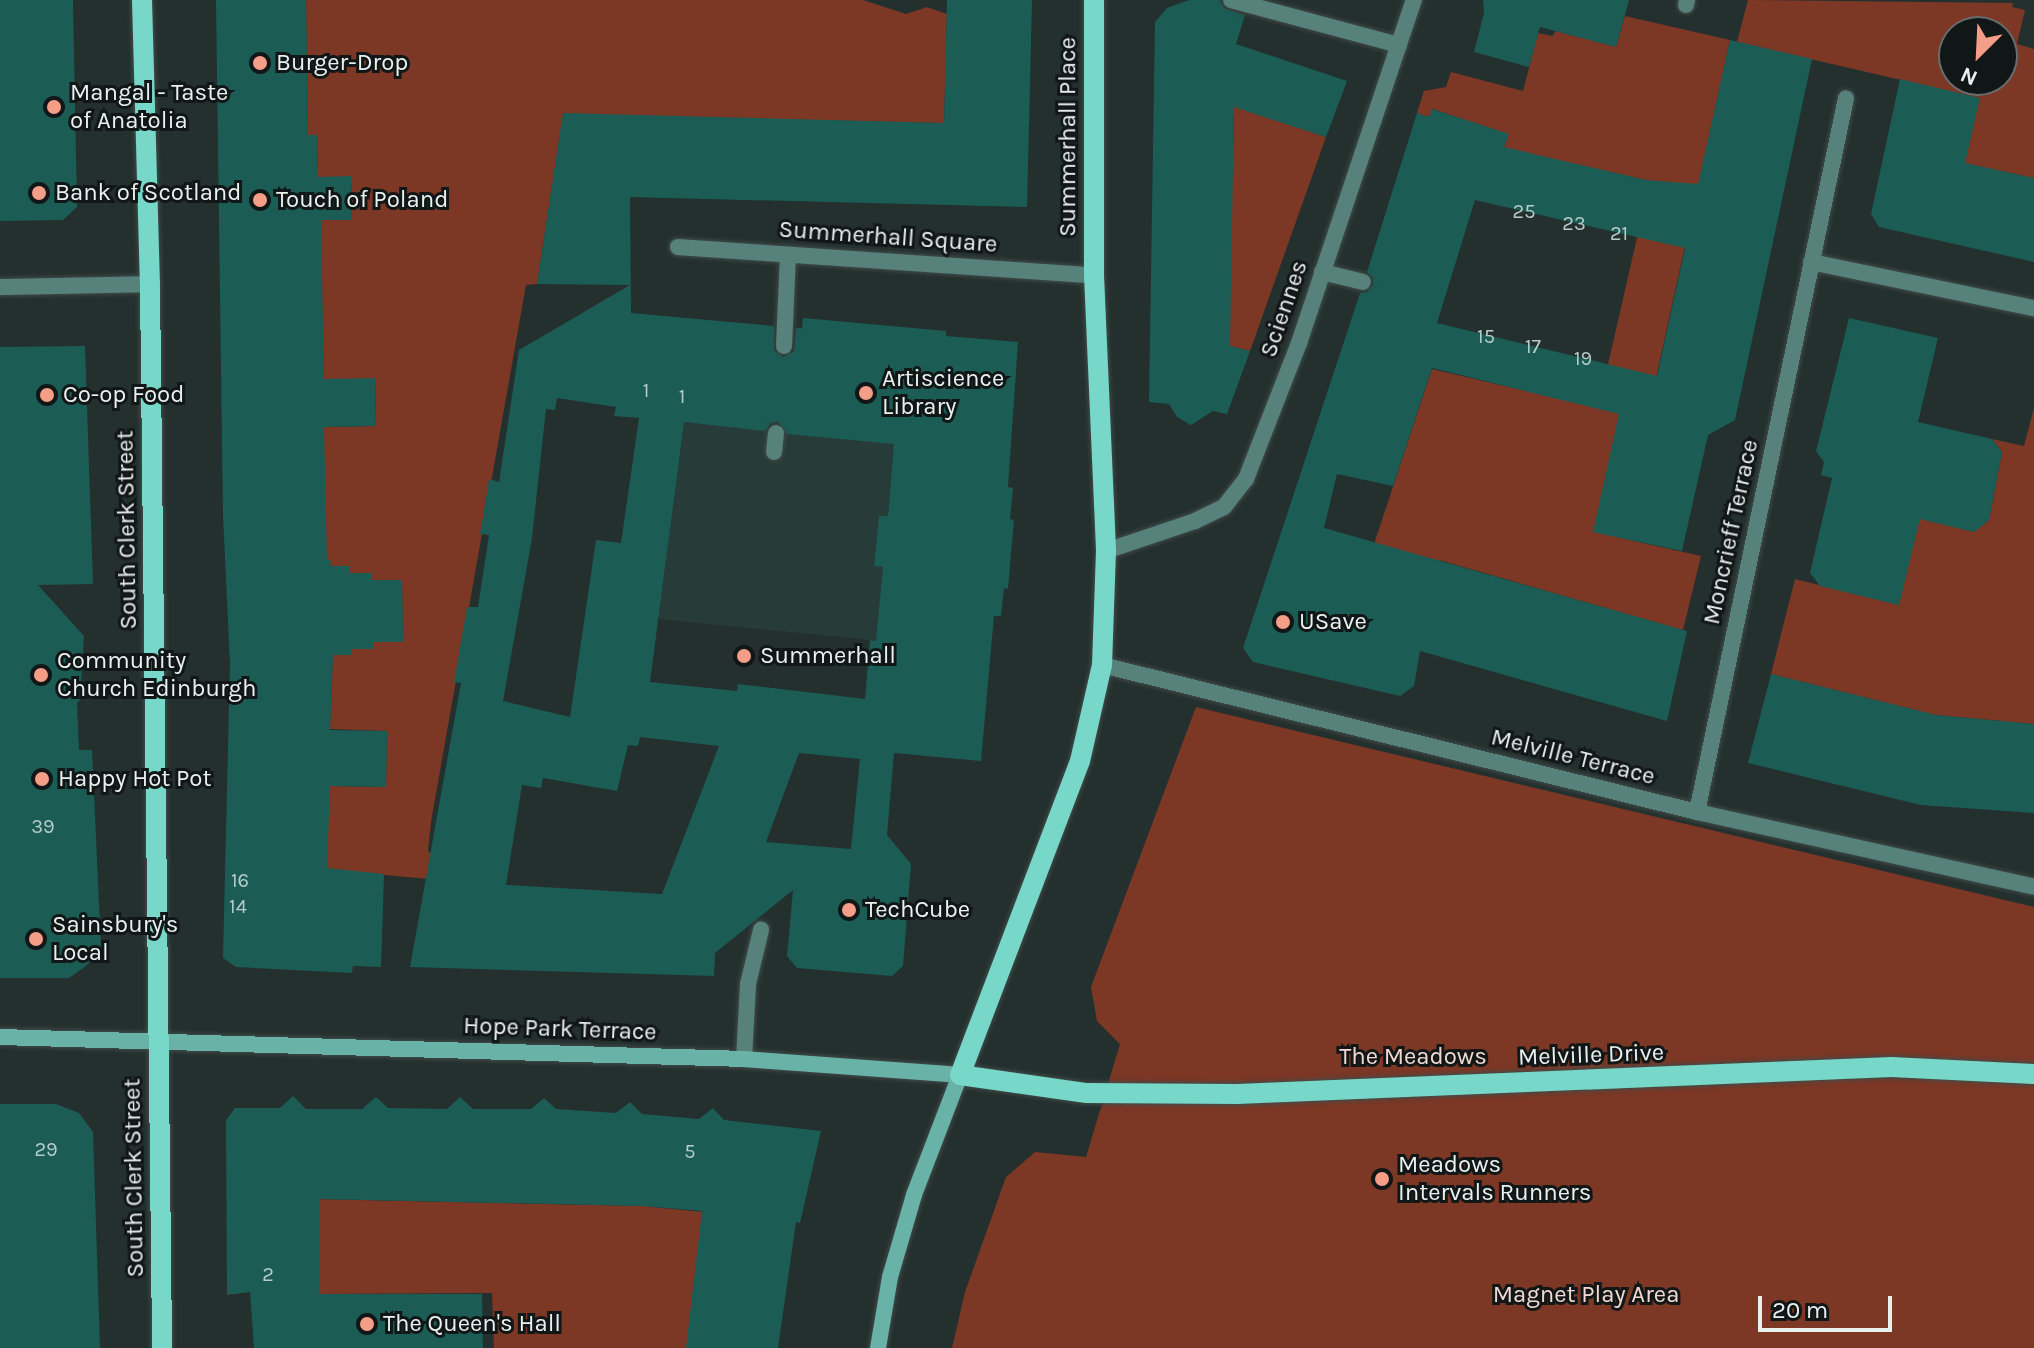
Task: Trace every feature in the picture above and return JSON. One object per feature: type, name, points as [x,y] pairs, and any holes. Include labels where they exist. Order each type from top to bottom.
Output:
[{"type":"main road","name":"South Clerk Street","points":[[142,0],[150,284],[162,1348]]},
{"type":"main road","name":"Summerhall Place","points":[[1094,0],[1094,275]]},
{"type":"main road","points":[[960,1075],[1080,761],[1102,665],[1106,551],[1094,275]]},
{"type":"main road","name":"Melville Drive","points":[[960,1075],[1087,1093],[1237,1094],[1891,1067],[2034,1074]]},
{"type":"street","points":[[1231,0],[1399,45]]},
{"type":"street","name":"Sciennes","points":[[1106,551],[1195,521],[1224,507],[1236,495],[1299,343],[1414,0]]},
{"type":"street","name":"Moncrieff Terrace","points":[[1697,812],[1846,98]]},
{"type":"street","name":"Summerhall Square","points":[[678,247],[1094,275]]},
{"type":"street","points":[[784,346],[788,255]]},
{"type":"street","points":[[1811,262],[2034,308]]},
{"type":"street","points":[[1322,272],[1363,282]]},
{"type":"street","points":[[0,287],[150,284]]},
{"type":"street","points":[[774,452],[776,433]]},
{"type":"street","name":"Melville Terrace","points":[[1102,665],[1697,812],[2034,887]]},
{"type":"street","points":[[744,1059],[748,984],[761,930]]},
{"type":"street","name":"Hope Park Terrace","points":[[0,1037],[158,1039],[744,1059],[960,1075]]},
{"type":"street","points":[[878,1348],[890,1277],[914,1195],[960,1075]]},
{"type":"shaded area","points":[[683,422],[928,447],[891,477],[888,516],[879,516],[874,566],[883,567],[880,605],[912,644],[658,619]]},
{"type":"green space","points":[[306,0],[863,0],[906,14],[927,7],[947,14],[944,123],[563,114],[537,284],[526,285],[431,822],[428,851],[473,883],[330,870],[314,858],[330,786],[386,787],[387,731],[330,729],[333,655],[352,655],[352,649],[373,649],[373,642],[403,641],[402,580],[371,580],[371,573],[350,573],[349,566],[330,566],[330,560],[323,560],[324,427],[376,426],[375,379],[324,379],[319,220],[352,220],[351,177],[318,177],[317,136],[308,135]]},
{"type":"green space","points":[[1748,0],[2013,3],[2012,7],[2025,10],[2018,40],[2018,16],[1938,16],[1938,89],[1737,42]]},
{"type":"green space","points":[[1625,16],[1730,40],[1653,392],[1594,532],[1701,556],[1683,630],[1439,560],[1432,594],[1373,547],[1432,369],[1598,408],[1650,181],[1504,148],[1508,134],[1433,109],[1429,117],[1417,113],[1424,91],[1446,87],[1451,72],[1523,91],[1538,33],[1553,36],[1555,31],[1616,47]]},
{"type":"green space","points":[[2018,44],[2034,49],[2034,178],[1965,163],[1979,98],[1970,96],[2018,96]]},
{"type":"green space","points":[[1222,89],[1247,111],[1326,137],[1250,351],[1227,345],[1234,118]]},
{"type":"green space","points":[[2034,408],[2034,724],[1936,715],[1771,674],[1795,579],[1899,605],[1917,518],[1974,532],[1989,520],[2002,452],[1992,439],[2024,446]]},
{"type":"green space","name":"The Meadows","points":[[1196,707],[2034,907],[2034,1348],[952,1348],[965,1292],[1006,1177],[1035,1152],[1086,1157],[1120,1044],[1097,1021],[1091,987]]},
{"type":"green space","points":[[312,1199],[642,1206],[704,1212],[687,1348],[494,1348],[492,1293],[319,1294]]},
{"type":"building","points":[[0,0],[73,0],[77,207],[63,220],[0,221]]},
{"type":"building","points":[[216,0],[306,0],[308,135],[317,135],[318,177],[351,176],[352,220],[321,220],[324,379],[375,378],[376,426],[324,427],[327,560],[331,560],[330,566],[350,566],[350,573],[371,573],[371,580],[402,580],[403,642],[373,642],[373,649],[352,649],[352,655],[333,655],[330,730],[387,731],[386,787],[330,786],[327,868],[384,874],[381,967],[353,966],[352,973],[236,967],[223,958],[230,663],[223,516]]},
{"type":"building","points":[[947,0],[1032,0],[1027,207],[630,197],[631,313],[774,326],[774,350],[783,357],[794,351],[796,328],[802,328],[803,318],[946,331],[946,336],[1018,342],[1008,487],[1013,488],[1010,519],[1014,520],[1008,589],[1004,588],[1001,616],[994,616],[981,761],[894,753],[887,835],[911,864],[903,966],[892,976],[797,968],[787,956],[793,890],[715,953],[714,976],[410,967],[461,683],[454,682],[467,607],[478,607],[489,535],[480,534],[489,479],[499,482],[519,350],[630,285],[537,284],[563,113],[944,123]],"holes":[[[557,398],[616,407],[614,416],[639,418],[621,543],[596,540],[570,717],[503,701],[532,538],[546,409],[555,410]],[[684,422],[765,431],[771,423],[778,422],[787,434],[894,444],[888,516],[879,516],[874,566],[883,567],[876,641],[870,640],[865,699],[738,684],[737,691],[650,682]],[[640,737],[719,746],[662,894],[506,885],[522,785],[541,788],[543,778],[617,791],[628,745],[638,746]],[[799,753],[860,759],[851,849],[766,842]]]},
{"type":"building","points":[[1189,0],[1220,0],[1224,8],[1245,15],[1236,44],[1347,81],[1326,137],[1234,107],[1230,346],[1250,351],[1227,414],[1213,411],[1191,425],[1177,417],[1169,404],[1149,402],[1155,22],[1167,8]]},
{"type":"building","points":[[1483,0],[1629,0],[1616,47],[1540,27],[1529,67],[1474,52],[1484,13]]},
{"type":"building","points":[[1730,40],[1812,59],[1735,420],[1708,435],[1682,551],[1593,532],[1619,414],[1432,368],[1393,486],[1337,474],[1324,528],[1687,631],[1667,721],[1420,651],[1414,686],[1400,696],[1253,662],[1243,648],[1360,293],[1367,292],[1373,285],[1373,278],[1367,272],[1417,113],[1429,117],[1432,109],[1509,134],[1504,147],[1646,180],[1698,184]],"holes":[[[1475,200],[1685,248],[1657,376],[1437,323]]]},
{"type":"building","points":[[1900,79],[1938,88],[1938,96],[1980,98],[1965,163],[2034,178],[2034,262],[1879,227],[1871,214]]},
{"type":"building","points":[[1849,318],[1938,338],[1918,422],[1992,439],[2002,452],[1989,520],[1974,532],[1920,519],[1899,605],[1820,586],[1810,573],[1832,478],[1821,475],[1824,462],[1816,451]]},
{"type":"building","points":[[85,346],[93,584],[38,585],[84,636],[81,685],[87,691],[77,703],[79,750],[92,750],[101,947],[86,966],[69,978],[0,978],[0,347]]},
{"type":"building","points":[[1771,674],[1936,715],[2034,724],[2034,813],[1921,805],[1748,763]]},
{"type":"building","points":[[293,1096],[306,1109],[362,1109],[376,1097],[388,1108],[447,1109],[460,1097],[473,1109],[531,1109],[544,1098],[556,1109],[616,1113],[630,1102],[642,1114],[699,1119],[713,1108],[724,1120],[821,1131],[800,1223],[796,1222],[778,1348],[686,1348],[702,1211],[642,1206],[319,1199],[319,1294],[482,1294],[483,1348],[254,1348],[250,1292],[227,1295],[226,1120],[235,1108],[280,1108]]},
{"type":"building","points":[[0,1104],[56,1104],[79,1113],[93,1132],[100,1348],[0,1348]]},
{"type":"place","name":"Burger-Drop","points":[[260,63]]},
{"type":"place","name":"Mangal - Taste of Anatolia","points":[[54,107]]},
{"type":"place","name":"Bank of Scotland","points":[[39,193]]},
{"type":"place","name":"Touch of Poland","points":[[260,200]]},
{"type":"place","name":"Artiscience Library","points":[[866,393]]},
{"type":"place","name":"Co-op Food","points":[[47,395]]},
{"type":"place","name":"USave","points":[[1283,622]]},
{"type":"place","name":"Summerhall","points":[[744,656]]},
{"type":"place","name":"Community Church Edinburgh","points":[[41,675]]},
{"type":"place","name":"Happy Hot Pot","points":[[42,779]]},
{"type":"place","name":"TechCube","points":[[849,910]]},
{"type":"place","name":"Sainsbury's Local","points":[[36,939]]},
{"type":"place","name":"Meadows Intervals Runners","points":[[1382,1179]]},
{"type":"place","name":"The Queen's Hall","points":[[367,1324]]},
{"type":"park label","name":"Magnet Play Area","points":[[1586,1295]]}]
